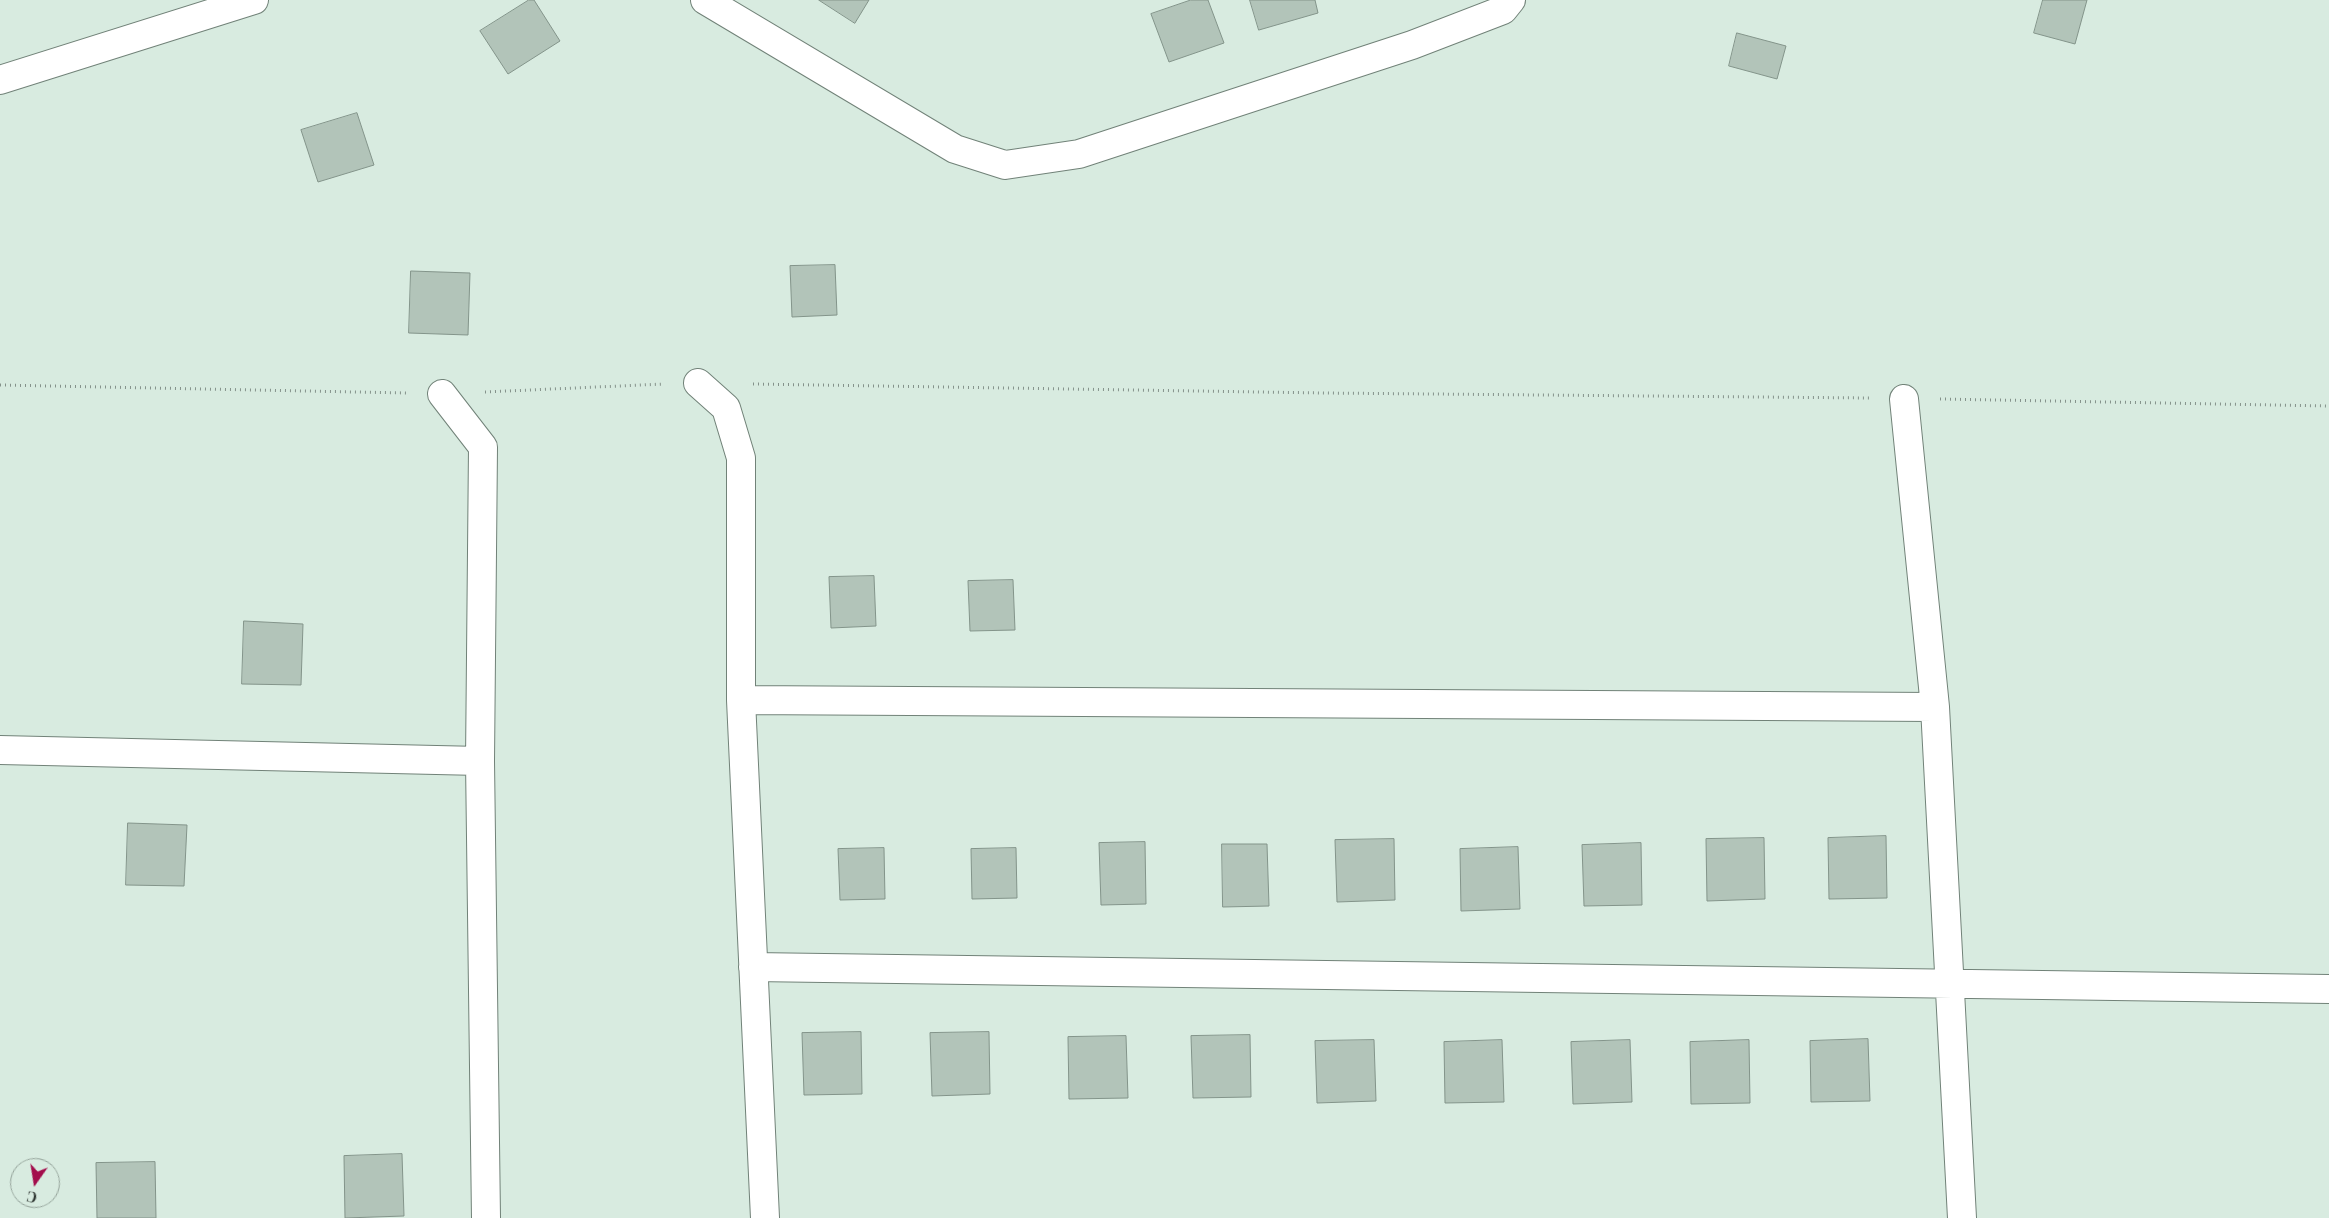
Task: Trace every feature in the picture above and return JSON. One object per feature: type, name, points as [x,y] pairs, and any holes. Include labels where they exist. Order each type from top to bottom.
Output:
[{"type":"street","points":[[0,80],[254,0]]},
{"type":"street","points":[[705,0],[955,149],[1005,165],[1079,154],[1421,41],[1503,10],[1511,0]]},
{"type":"street","points":[[698,383],[726,408],[742,458],[741,700],[765,1218]]},
{"type":"street","points":[[442,394],[483,447],[480,761],[486,1218]]},
{"type":"street","points":[[1904,399],[1935,707],[1962,1218]]},
{"type":"street","points":[[741,700],[1935,707]]},
{"type":"street","points":[[0,750],[480,761]]},
{"type":"street","points":[[753,967],[2329,989]]},
{"type":"path","points":[[0,385],[442,394],[698,383],[2329,406]]},
{"type":"building","points":[[529,0],[534,0],[560,41],[508,74],[480,31]]},
{"type":"building","points":[[819,0],[869,0],[855,23]]},
{"type":"building","points":[[1191,0],[1208,0],[1224,43],[1169,62],[1151,14]]},
{"type":"building","points":[[1250,0],[1315,0],[1318,13],[1259,30]]},
{"type":"building","points":[[2043,0],[2087,0],[2075,44],[2034,33]]},
{"type":"building","points":[[1737,33],[1786,46],[1777,79],[1729,66]]},
{"type":"building","points":[[357,113],[374,165],[318,182],[301,130]]},
{"type":"building","points":[[835,265],[837,315],[792,317],[790,266]]},
{"type":"building","points":[[411,271],[470,273],[468,335],[409,333]]},
{"type":"building","points":[[874,576],[876,626],[831,628],[829,577]]},
{"type":"building","points":[[1013,580],[1015,630],[970,631],[968,581]]},
{"type":"building","points":[[244,621],[303,624],[301,685],[242,684]]},
{"type":"building","points":[[128,823],[187,825],[184,886],[126,885]]},
{"type":"building","points":[[1886,836],[1887,898],[1829,899],[1828,838]]},
{"type":"building","points":[[1764,838],[1765,899],[1707,901],[1706,839]]},
{"type":"building","points":[[1394,839],[1395,900],[1337,902],[1335,840]]},
{"type":"building","points":[[1145,842],[1146,904],[1101,905],[1099,843]]},
{"type":"building","points":[[1641,843],[1642,905],[1584,906],[1582,845]]},
{"type":"building","points":[[1222,844],[1267,844],[1269,906],[1223,907]]},
{"type":"building","points":[[1518,847],[1520,909],[1461,911],[1460,849]]},
{"type":"building","points":[[884,848],[885,899],[840,900],[838,849]]},
{"type":"building","points":[[1016,848],[1017,898],[972,899],[971,849]]},
{"type":"building","points":[[861,1032],[862,1094],[804,1095],[802,1033]]},
{"type":"building","points":[[989,1032],[990,1094],[932,1096],[930,1033]]},
{"type":"building","points":[[1250,1035],[1251,1097],[1193,1098],[1191,1036]]},
{"type":"building","points":[[1126,1036],[1128,1098],[1069,1099],[1068,1037]]},
{"type":"building","points":[[1868,1039],[1870,1101],[1811,1102],[1810,1041]]},
{"type":"building","points":[[1374,1040],[1376,1101],[1317,1103],[1315,1041]]},
{"type":"building","points":[[1502,1040],[1504,1102],[1445,1103],[1444,1042]]},
{"type":"building","points":[[1630,1040],[1632,1102],[1573,1104],[1571,1042]]},
{"type":"building","points":[[1749,1040],[1750,1103],[1691,1104],[1690,1042]]},
{"type":"building","points":[[402,1154],[404,1216],[345,1218],[344,1156]]},
{"type":"building","points":[[155,1162],[156,1218],[97,1218],[96,1163]]}]
